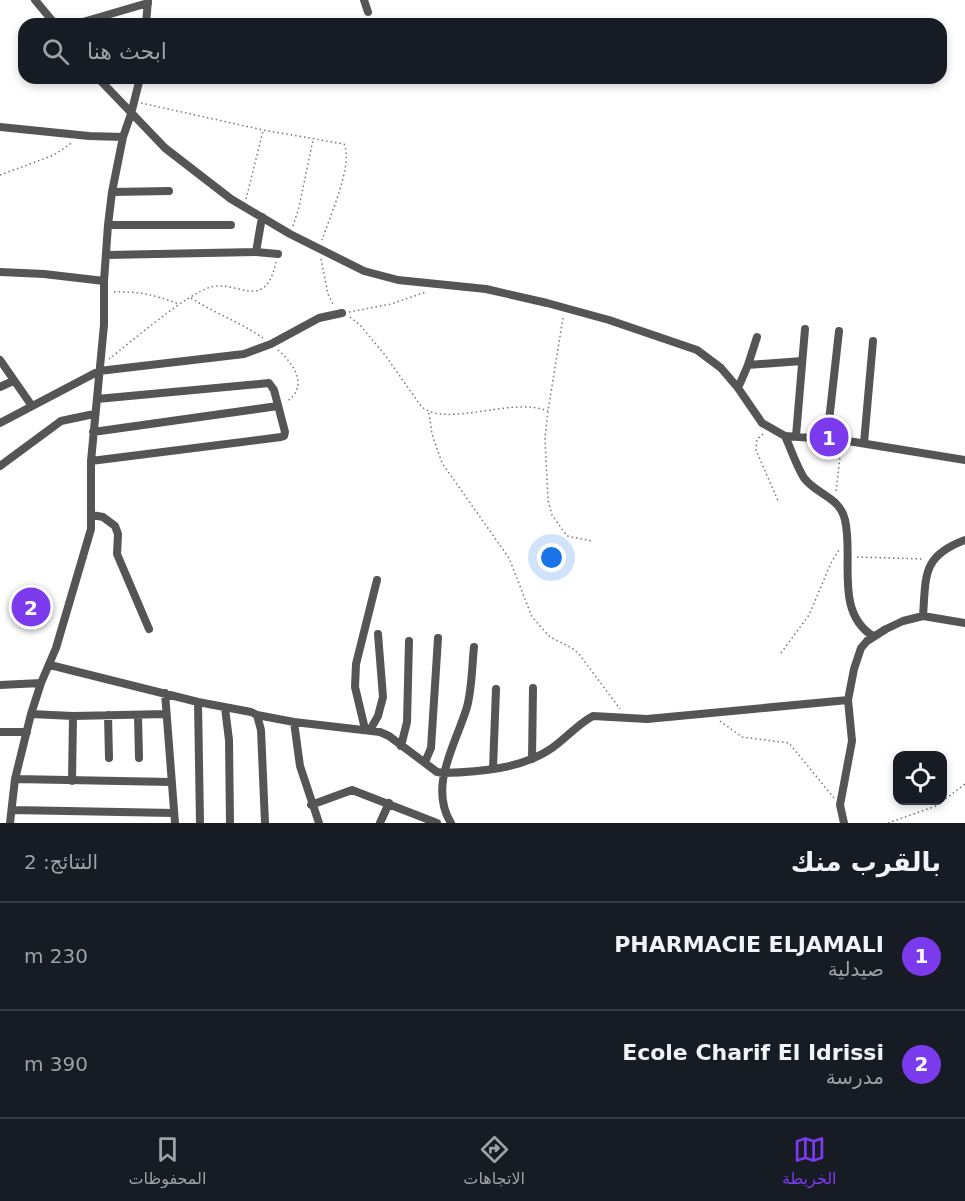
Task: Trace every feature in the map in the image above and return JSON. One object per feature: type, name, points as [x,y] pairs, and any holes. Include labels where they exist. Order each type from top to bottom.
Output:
[{"type":"street","points":[[35,0],[50,18]]},
{"type":"street","points":[[364,0],[368,12]]},
{"type":"street","points":[[95,18],[148,1],[147,18]]},
{"type":"street","points":[[104,84],[165,148],[231,200],[338,259],[379,276],[413,282],[486,289],[566,308],[697,350],[721,368],[762,423],[785,436],[842,440],[965,460]]},
{"type":"street","points":[[10,823],[15,779],[31,714],[41,683],[50,665],[85,554],[92,515],[91,461],[104,325],[108,225],[123,137],[138,84]]},
{"type":"street","points":[[0,127],[80,136],[123,137]]},
{"type":"street","points":[[112,192],[169,191]]},
{"type":"street","points":[[256,252],[262,217]]},
{"type":"street","points":[[108,225],[231,225]]},
{"type":"street","points":[[106,255],[256,252],[278,254]]},
{"type":"street","points":[[0,272],[44,274],[104,281]]},
{"type":"street","points":[[0,423],[99,369],[244,354],[271,344],[320,318],[342,313]]},
{"type":"street","points":[[796,436],[805,329]]},
{"type":"street","points":[[827,439],[839,331]]},
{"type":"street","points":[[738,388],[757,337]]},
{"type":"street","points":[[864,443],[873,341]]},
{"type":"street","points":[[0,360],[32,406]]},
{"type":"street","points":[[748,365],[802,361]]},
{"type":"street","points":[[0,387],[13,381]]},
{"type":"street","points":[[91,461],[281,437],[285,432],[272,385],[261,382],[97,399]]},
{"type":"street","points":[[93,432],[278,406]]},
{"type":"street","points":[[0,466],[61,421],[94,414]]},
{"type":"street","points":[[785,436],[804,477],[842,509],[847,540],[848,584],[852,607],[864,630],[873,636]]},
{"type":"street","points":[[92,515],[103,517],[115,526],[118,534],[117,554],[149,629]]},
{"type":"street","points":[[923,616],[927,577],[932,560],[939,553],[965,540]]},
{"type":"street","points":[[368,730],[355,687],[356,664],[377,580]]},
{"type":"street","points":[[844,823],[840,805],[852,741],[849,700],[854,669],[861,648],[873,636],[903,621],[923,616],[965,623]]},
{"type":"street","points":[[368,730],[378,716],[383,697],[378,634]]},
{"type":"street","points":[[425,762],[431,748],[438,638]]},
{"type":"street","points":[[401,746],[407,722],[409,641]]},
{"type":"street","points":[[451,823],[444,812],[443,773],[468,705],[474,646]]},
{"type":"street","points":[[50,665],[257,715],[294,722],[368,730],[389,736],[443,773],[493,769],[532,759],[552,749],[593,716],[647,719],[849,700]]},
{"type":"street","points":[[0,685],[41,683]]},
{"type":"street","points":[[532,759],[533,688]]},
{"type":"street","points":[[493,769],[496,689]]},
{"type":"street","points":[[165,693],[175,823]]},
{"type":"street","points":[[198,702],[200,823]]},
{"type":"street","points":[[225,708],[230,740],[230,823]]},
{"type":"street","points":[[31,714],[73,716],[165,714]]},
{"type":"street","points":[[108,715],[109,758]]},
{"type":"street","points":[[257,715],[261,730],[265,823]]},
{"type":"street","points":[[72,781],[73,716]]},
{"type":"street","points":[[138,716],[139,758]]},
{"type":"street","points":[[294,722],[300,766],[311,805],[319,823]]},
{"type":"street","points":[[0,732],[27,732]]},
{"type":"street","points":[[15,779],[171,782]]},
{"type":"street","points":[[311,805],[352,790],[389,803],[421,820],[439,823],[444,812]]},
{"type":"street","points":[[380,823],[389,803]]},
{"type":"street","points":[[12,810],[174,813]]},
{"type":"path","points":[[245,207],[263,130]]},
{"type":"path","points":[[0,175],[54,154],[80,136]]},
{"type":"path","points":[[290,234],[300,207],[314,139]]},
{"type":"path","points":[[99,369],[180,305],[205,289],[222,286],[248,292],[263,287],[273,274],[278,254]]},
{"type":"path","points":[[342,313],[412,298],[443,284]]},
{"type":"path","points":[[104,293],[139,291],[180,305]]},
{"type":"path","points":[[566,308],[560,330],[545,438],[548,500],[552,515],[567,536],[592,541]]},
{"type":"path","points":[[429,412],[432,434],[442,463],[509,558],[532,617],[550,637],[579,654],[627,719]]},
{"type":"path","points":[[771,429],[757,439],[756,450],[779,503]]},
{"type":"path","points":[[834,501],[842,440]]},
{"type":"path","points":[[781,653],[809,615],[831,563],[847,540]]},
{"type":"path","points":[[847,556],[888,556],[932,560]]},
{"type":"path","points":[[714,713],[721,722],[742,737],[789,743],[840,805]]},
{"type":"path","points":[[888,823],[936,806],[965,784]]},
{"type":"place","name":"PHARMACIE ELJAMALI","points":[[829,437]]},
{"type":"place","name":"Ecole Charif El Idrissi","points":[[31,607]]}]
